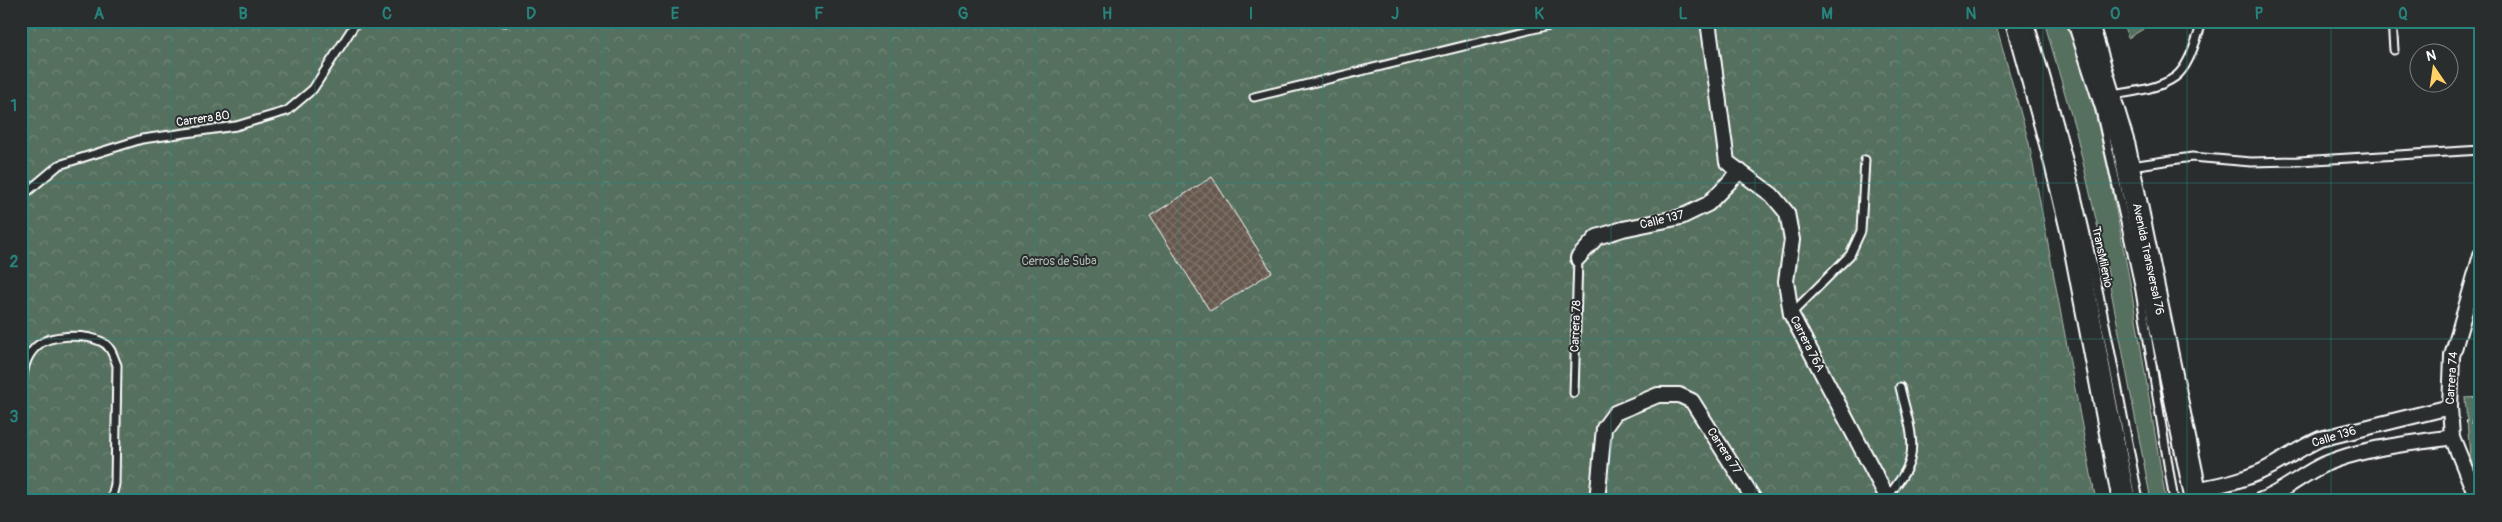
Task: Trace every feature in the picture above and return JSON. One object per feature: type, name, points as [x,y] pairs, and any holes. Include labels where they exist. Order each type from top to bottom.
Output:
[{"type":"main road","points":[[2017,21],[2054,155],[2072,230],[2124,501]]},
{"type":"main road","name":"Avenida Transversal 76","points":[[2086,21],[2128,167],[2196,496]]},
{"type":"street","name":"Carrera 76A","points":[[1708,21],[1726,162],[1772,195],[1787,213],[1792,240],[1786,280],[1791,314],[1889,499]]},
{"type":"street","name":"Calle 137","points":[[1578,258],[1597,237],[1623,229],[1681,217],[1708,204],[1740,171]]},
{"type":"street","name":"Carrera 74","points":[[2478,501],[2452,437],[2450,407],[2452,356],[2481,255]]},
{"type":"street","name":"Carrera 77","points":[[1597,501],[1604,428],[1615,413],[1658,395],[1679,395],[1692,401],[1755,501]]},
{"type":"street","name":"Calle 136","points":[[2196,496],[2269,468],[2303,446],[2320,439],[2450,407]]},
{"type":"street","points":[[2365,428],[2367,451]]},
{"type":"street","name":"Calle 136","points":[[2259,501],[2280,492],[2326,463],[2367,451],[2452,437]]},
{"type":"lane","name":"Carrera 80","points":[[21,197],[59,166],[142,139],[236,126],[287,111],[313,89],[357,21]]},
{"type":"lane","points":[[1254,97],[1566,21]]},
{"type":"lane","name":"TransMilenio","points":[[2029,21],[2052,94],[2093,265],[2138,501]]},
{"type":"lane","points":[[2071,21],[2100,110],[2139,285],[2174,501]]},
{"type":"lane","points":[[2109,96],[2162,84],[2176,76],[2186,63],[2203,21]]},
{"type":"lane","points":[[2392,21],[2394,50]]},
{"type":"lane","points":[[2128,167],[2192,156],[2252,162],[2481,150]]},
{"type":"lane","points":[[1791,314],[1850,254],[1861,231],[1865,160]]},
{"type":"lane","name":"Carrera 78","points":[[1574,393],[1578,258]]},
{"type":"lane","points":[[21,396],[25,363],[37,345],[59,336],[100,341],[111,350],[117,365],[115,484],[111,501]]},
{"type":"lane","points":[[1889,499],[1910,462],[1912,449],[1910,428],[1900,387]]},
{"type":"green space","name":"Cerros de Suba","points":[[21,21],[1995,21],[2029,143],[2096,501],[21,501]]},
{"type":"green space","points":[[2044,21],[2067,21],[2090,90],[2130,282],[2166,501],[2151,501],[2105,259],[2076,132]]},
{"type":"green space","points":[[2122,21],[2157,21],[2128,38]]},
{"type":"green space","points":[[2481,397],[2481,464],[2471,467],[2465,398]]},
{"type":"building","points":[[479,21],[507,21],[507,27],[480,25]]},
{"type":"building","points":[[1212,177],[1272,272],[1210,311],[1150,216]]}]
